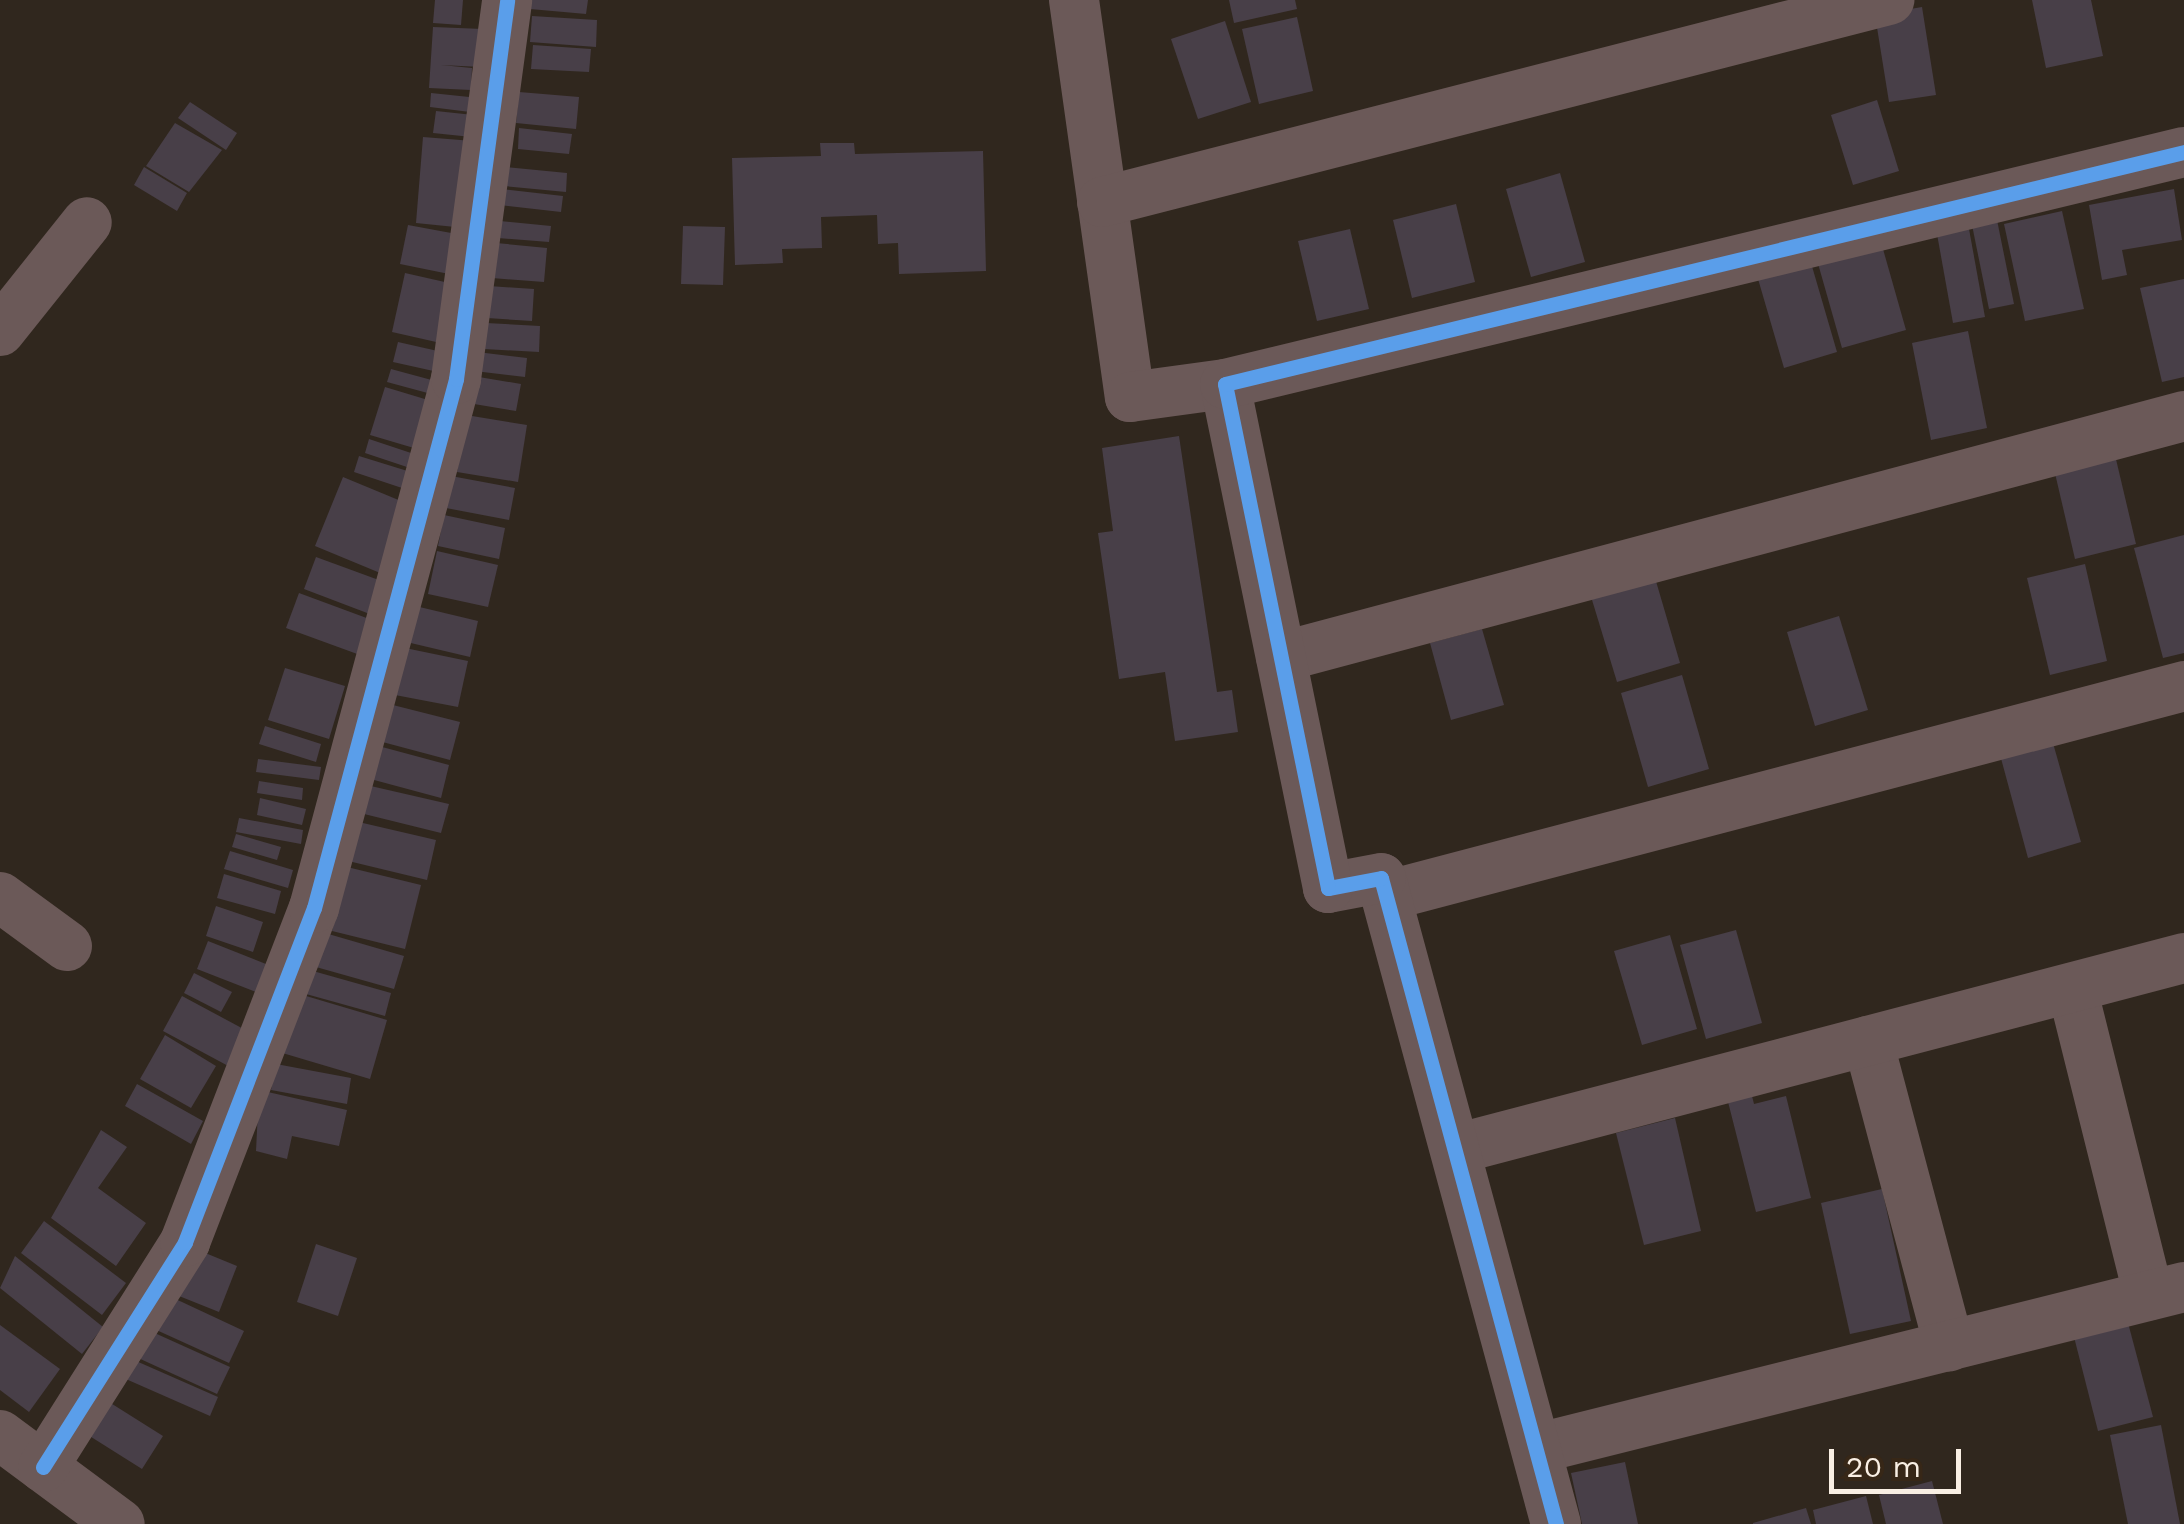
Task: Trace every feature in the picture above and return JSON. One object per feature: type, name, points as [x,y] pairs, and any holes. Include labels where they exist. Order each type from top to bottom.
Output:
[{"type":"street","points":[[44,1467],[185,1242],[314,908],[456,379],[507,0]]},
{"type":"street","points":[[1074,0],[1130,397],[1225,384],[2184,152]]},
{"type":"street","points":[[1102,202],[1889,0]]},
{"type":"street","points":[[0,331],[86,222]]},
{"type":"street","points":[[1225,384],[1328,888],[1381,878],[1539,1448],[1556,1524]]},
{"type":"street","points":[[1281,656],[2184,416]]},
{"type":"street","points":[[1386,896],[2184,686]]},
{"type":"street","points":[[0,897],[67,946]]},
{"type":"street","points":[[1456,1149],[2184,958]]},
{"type":"street","points":[[1539,1448],[2166,1292],[2072,988]]},
{"type":"street","points":[[1868,1041],[1949,1346]]},
{"type":"street","points":[[0,1435],[120,1524]]},
{"type":"building","points":[[435,0],[463,0],[461,25],[433,23]]},
{"type":"building","points":[[530,0],[588,0],[586,14],[530,9]]},
{"type":"building","points":[[1229,0],[1295,0],[1297,9],[1234,23]]},
{"type":"building","points":[[2032,0],[2091,0],[2103,56],[2046,68]]},
{"type":"building","points":[[1922,7],[1936,95],[1889,102],[1875,15]]},
{"type":"building","points":[[532,16],[597,20],[596,47],[530,42]]},
{"type":"building","points":[[1297,17],[1313,91],[1259,104],[1242,29]]},
{"type":"building","points":[[1225,21],[1251,102],[1198,119],[1171,39]]},
{"type":"building","points":[[433,27],[483,29],[481,67],[441,65],[472,68],[471,90],[429,88]]},
{"type":"building","points":[[533,45],[591,49],[589,72],[531,69]]},
{"type":"building","points":[[519,92],[579,97],[576,129],[516,123]]},
{"type":"building","points":[[431,93],[479,98],[478,113],[430,107]]},
{"type":"building","points":[[1877,100],[1899,171],[1853,185],[1831,115]]},
{"type":"building","points":[[190,102],[237,133],[226,150],[178,118]]},
{"type":"building","points":[[436,111],[483,116],[481,138],[433,133]]},
{"type":"building","points":[[175,123],[222,150],[189,192],[146,166]]},
{"type":"building","points":[[519,128],[572,134],[569,154],[518,149]]},
{"type":"building","points":[[423,137],[473,141],[465,228],[416,223]]},
{"type":"building","points":[[820,143],[854,143],[855,154],[983,151],[986,271],[899,274],[898,243],[878,244],[877,215],[821,217],[822,248],[782,249],[783,263],[735,265],[732,158],[821,156]]},
{"type":"building","points":[[144,167],[187,193],[177,211],[134,185]]},
{"type":"building","points":[[506,167],[567,173],[566,192],[504,186]]},
{"type":"building","points":[[1560,173],[1585,262],[1531,277],[1506,189]]},
{"type":"building","points":[[501,189],[563,196],[561,212],[500,205]]},
{"type":"building","points":[[2174,189],[2182,240],[2122,250],[2127,275],[2102,280],[2089,205]]},
{"type":"building","points":[[1456,204],[1475,282],[1412,298],[1393,220]]},
{"type":"building","points":[[2062,211],[2084,309],[2025,321],[2004,224]]},
{"type":"building","points":[[1996,215],[2014,304],[1989,309],[1971,220]]},
{"type":"building","points":[[500,221],[551,226],[549,242],[498,238]]},
{"type":"building","points":[[408,225],[462,235],[454,275],[400,264]]},
{"type":"building","points":[[683,226],[725,227],[723,285],[681,284]]},
{"type":"building","points":[[1350,229],[1369,309],[1317,321],[1298,241]]},
{"type":"building","points":[[1969,229],[1985,317],[1953,323],[1937,234]]},
{"type":"building","points":[[1879,235],[1906,330],[1842,348],[1815,253]]},
{"type":"building","points":[[496,243],[547,248],[544,282],[492,278]]},
{"type":"building","points":[[1809,256],[1837,352],[1784,368],[1756,272]]},
{"type":"building","points":[[405,273],[458,285],[445,344],[392,332]]},
{"type":"building","points":[[2184,279],[2184,377],[2162,382],[2140,288]]},
{"type":"building","points":[[489,286],[534,289],[532,321],[487,318]]},
{"type":"building","points":[[486,323],[540,326],[539,352],[484,349]]},
{"type":"building","points":[[1968,331],[1987,428],[1931,440],[1912,343]]},
{"type":"building","points":[[398,342],[451,354],[447,374],[393,362]]},
{"type":"building","points":[[469,351],[527,358],[525,377],[466,370]]},
{"type":"building","points":[[391,369],[439,382],[435,395],[387,382]]},
{"type":"building","points":[[467,375],[521,384],[516,411],[462,402]]},
{"type":"building","points":[[385,387],[438,403],[424,451],[370,435]]},
{"type":"building","points":[[466,415],[527,425],[518,482],[457,472]]},
{"type":"building","points":[[1179,436],[1217,692],[1232,690],[1238,732],[1175,741],[1165,672],[1119,679],[1098,533],[1113,531],[1102,448]]},
{"type":"building","points":[[369,439],[429,459],[425,473],[365,453]]},
{"type":"building","points":[[2115,455],[2136,544],[2075,559],[2054,469]]},
{"type":"building","points":[[359,456],[414,473],[408,490],[354,472]]},
{"type":"building","points":[[451,476],[515,488],[509,520],[446,508]]},
{"type":"building","points":[[343,477],[413,506],[385,575],[315,546]]},
{"type":"building","points":[[444,515],[505,528],[499,559],[438,546]]},
{"type":"building","points":[[2184,535],[2184,653],[2163,658],[2134,548]]},
{"type":"building","points":[[437,551],[498,565],[488,607],[428,594]]},
{"type":"building","points":[[316,557],[387,583],[375,616],[304,589]]},
{"type":"building","points":[[2085,564],[2107,661],[2050,675],[2027,578]]},
{"type":"building","points":[[1653,571],[1680,663],[1617,682],[1589,590]]},
{"type":"building","points":[[299,593],[372,620],[360,655],[286,628]]},
{"type":"building","points":[[407,604],[478,621],[470,657],[398,640]]},
{"type":"building","points":[[1839,616],[1868,710],[1815,726],[1787,632]]},
{"type":"building","points":[[1482,629],[1504,705],[1451,720],[1430,643]]},
{"type":"building","points":[[405,648],[468,661],[458,707],[395,695]]},
{"type":"building","points":[[285,668],[345,686],[329,739],[268,720]]},
{"type":"building","points":[[1682,675],[1709,769],[1648,787],[1621,693]]},
{"type":"building","points":[[385,703],[460,722],[450,760],[375,740]]},
{"type":"building","points":[[265,726],[321,744],[316,762],[259,744]]},
{"type":"building","points":[[2051,736],[2081,842],[2028,858],[1999,751]]},
{"type":"building","points":[[371,744],[449,765],[441,798],[363,777]]},
{"type":"building","points":[[258,759],[321,767],[319,780],[256,772]]},
{"type":"building","points":[[259,781],[303,788],[302,800],[257,793]]},
{"type":"building","points":[[362,784],[449,804],[441,833],[356,812]]},
{"type":"building","points":[[260,798],[306,809],[302,825],[257,815]]},
{"type":"building","points":[[239,818],[303,830],[301,844],[236,832]]},
{"type":"building","points":[[350,820],[436,840],[427,880],[340,859]]},
{"type":"building","points":[[236,834],[281,847],[277,860],[232,847]]},
{"type":"building","points":[[230,851],[293,870],[288,888],[224,869]]},
{"type":"building","points":[[347,867],[421,885],[405,949],[332,931]]},
{"type":"building","points":[[224,874],[281,891],[275,914],[217,898]]},
{"type":"building","points":[[216,906],[263,922],[253,952],[206,936]]},
{"type":"building","points":[[1736,930],[1762,1023],[1706,1039],[1680,945]]},
{"type":"building","points":[[325,933],[404,956],[394,989],[316,967]]},
{"type":"building","points":[[1670,935],[1697,1029],[1642,1045],[1614,951]]},
{"type":"building","points":[[208,941],[271,966],[261,994],[197,969]]},
{"type":"building","points":[[313,971],[391,993],[385,1016],[306,994]]},
{"type":"building","points":[[194,973],[232,992],[221,1012],[184,993]]},
{"type":"building","points":[[296,993],[387,1020],[370,1079],[279,1052]]},
{"type":"building","points":[[182,996],[251,1033],[232,1068],[163,1031]]},
{"type":"building","points":[[165,1035],[216,1066],[191,1108],[140,1079]]},
{"type":"building","points":[[276,1064],[351,1078],[347,1104],[271,1090]]},
{"type":"building","points":[[137,1084],[203,1121],[191,1144],[125,1106]]},
{"type":"building","points":[[1749,1084],[1754,1104],[1786,1096],[1811,1198],[1756,1212],[1725,1090]]},
{"type":"building","points":[[259,1090],[347,1110],[339,1146],[292,1136],[287,1159],[256,1151]]},
{"type":"building","points":[[1675,1118],[1701,1231],[1644,1245],[1616,1133]]},
{"type":"building","points":[[101,1130],[127,1147],[98,1188],[146,1223],[116,1266],[51,1218]]},
{"type":"building","points":[[1882,1189],[1911,1321],[1850,1334],[1821,1203]]},
{"type":"building","points":[[44,1221],[126,1283],[102,1315],[21,1253]]},
{"type":"building","points":[[316,1244],[357,1258],[338,1316],[297,1302]]},
{"type":"building","points":[[198,1250],[237,1266],[219,1312],[179,1296]]},
{"type":"building","points":[[15,1256],[103,1327],[82,1354],[0,1288]]},
{"type":"building","points":[[167,1295],[244,1331],[229,1363],[152,1328]]},
{"type":"building","points":[[2127,1319],[2153,1417],[2098,1431],[2073,1333]]},
{"type":"building","points":[[0,1325],[60,1369],[29,1412],[0,1390]]},
{"type":"building","points":[[148,1330],[230,1367],[217,1394],[136,1357]]},
{"type":"building","points":[[127,1357],[218,1397],[210,1416],[119,1376]]},
{"type":"building","points":[[109,1402],[163,1436],[142,1469],[88,1435]]},
{"type":"building","points":[[2161,1425],[2180,1524],[2128,1524],[2110,1435]]},
{"type":"building","points":[[1625,1462],[1638,1524],[1582,1524],[1571,1473]]},
{"type":"building","points":[[1932,1481],[1943,1524],[1886,1524],[1879,1495]]},
{"type":"building","points":[[1866,1496],[1873,1524],[1816,1524],[1813,1510]]},
{"type":"building","points":[[1806,1508],[1811,1524],[1753,1524],[1753,1523]]},
{"type":"cycle path","points":[[43,1467],[185,1242],[314,908],[456,379],[507,0]]},
{"type":"cycle path","points":[[1556,1524],[1381,878],[1328,888],[1225,384],[2184,152]]}]
